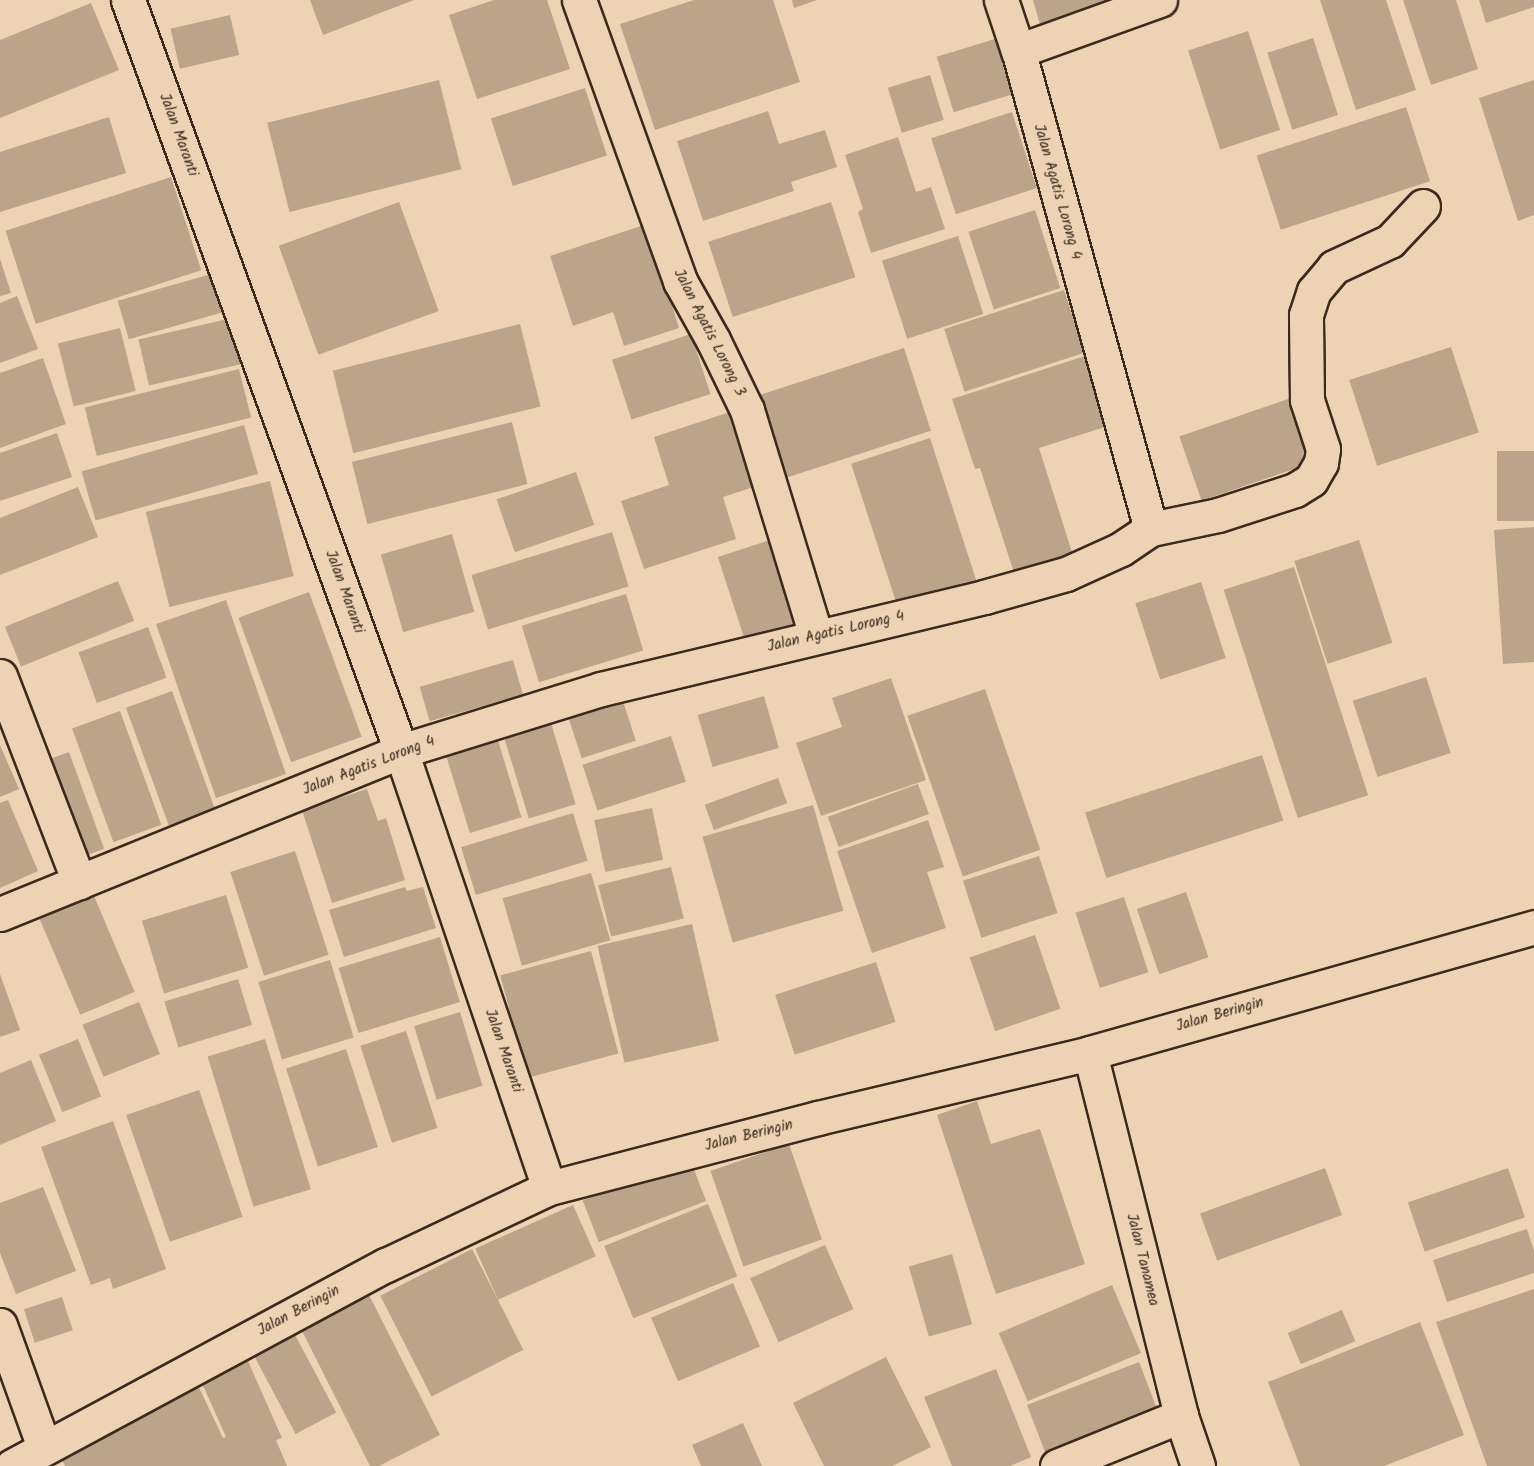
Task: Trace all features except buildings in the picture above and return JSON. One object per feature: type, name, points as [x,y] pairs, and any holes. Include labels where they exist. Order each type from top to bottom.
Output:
[{"type":"street","name":"Jalan Maranti","points":[[128,0],[401,751],[549,1188]]},
{"type":"street","name":"Jalan Agatis Lorong 3","points":[[579,0],[680,281],[713,340],[747,410],[816,636]]},
{"type":"street","name":"Jalan Agatis Lorong 4","points":[[0,914],[401,751],[601,689],[984,597],[1066,574],[1120,549],[1151,529],[1018,51],[1001,0]]},
{"type":"street","points":[[1018,51],[1160,0]]},
{"type":"street","points":[[1151,529],[1218,514],[1295,490],[1311,480],[1321,464],[1323,449],[1308,400],[1306,315],[1314,291],[1334,267],[1390,241],[1423,206]]},
{"type":"street","points":[[0,676],[79,882]]},
{"type":"street","name":"Jalan Beringin","points":[[12,1466],[386,1265],[549,1188],[819,1118],[1090,1053],[1534,927]]},
{"type":"street","name":"Jalan Tanamea","points":[[1090,1053],[1181,1416],[1198,1466]]},
{"type":"street","points":[[0,1325],[44,1447]]},
{"type":"street","points":[[1057,1466],[1181,1416]]}]
